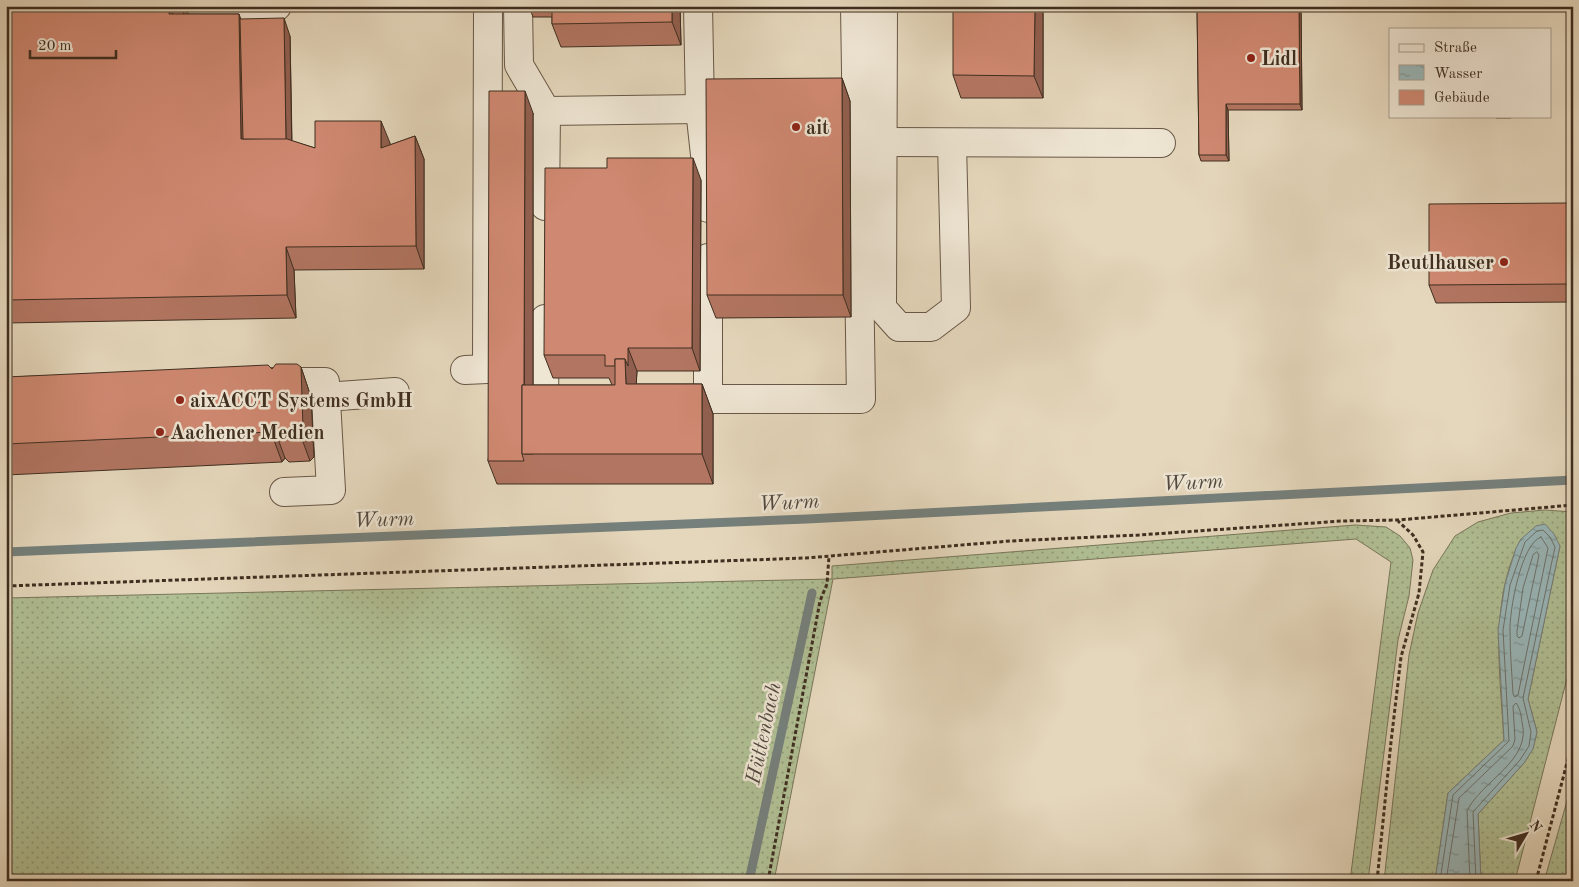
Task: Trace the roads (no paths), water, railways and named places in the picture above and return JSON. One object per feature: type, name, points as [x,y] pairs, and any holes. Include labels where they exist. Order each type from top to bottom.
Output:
[{"type":"lane","points":[[200,6],[200,15],[270,12],[277,6]]},
{"type":"lane","points":[[465,370],[487,369],[488,6]]},
{"type":"lane","points":[[518,6],[519,65],[546,110],[545,227]]},
{"type":"lane","points":[[698,6],[700,108],[708,182],[708,400]]},
{"type":"lane","points":[[645,400],[861,399],[855,6]]},
{"type":"lane","points":[[884,6],[882,308],[899,327],[931,327],[956,308],[952,143]]},
{"type":"lane","points":[[546,110],[700,108]]},
{"type":"lane","points":[[883,142],[1161,143]]},
{"type":"lane","points":[[545,294],[544,401],[590,400]]},
{"type":"lane","points":[[245,382],[325,382],[331,490],[284,492]]},
{"type":"lane","points":[[326,397],[395,392]]},
{"type":"water","points":[[1545,524],[1554,534],[1560,546],[1528,699],[1537,732],[1533,749],[1524,763],[1478,814],[1481,881],[1435,881],[1448,793],[1504,740],[1498,630],[1505,584],[1516,548],[1521,539],[1536,526]]},
{"type":"waterway","name":"Wurm","points":[[6,552],[807,519],[1573,480]]},
{"type":"waterway","name":"Hüttenbach","points":[[749,881],[812,593]]},
{"type":"place","name":"Lidl","points":[[1251,58]]},
{"type":"place","name":"ait","points":[[796,127]]},
{"type":"place","name":"Beutlhauser","points":[[1504,262]]},
{"type":"place","name":"aixACCT Systems GmbH","points":[[180,400]]},
{"type":"place","name":"Aachener Medien","points":[[160,432]]}]
